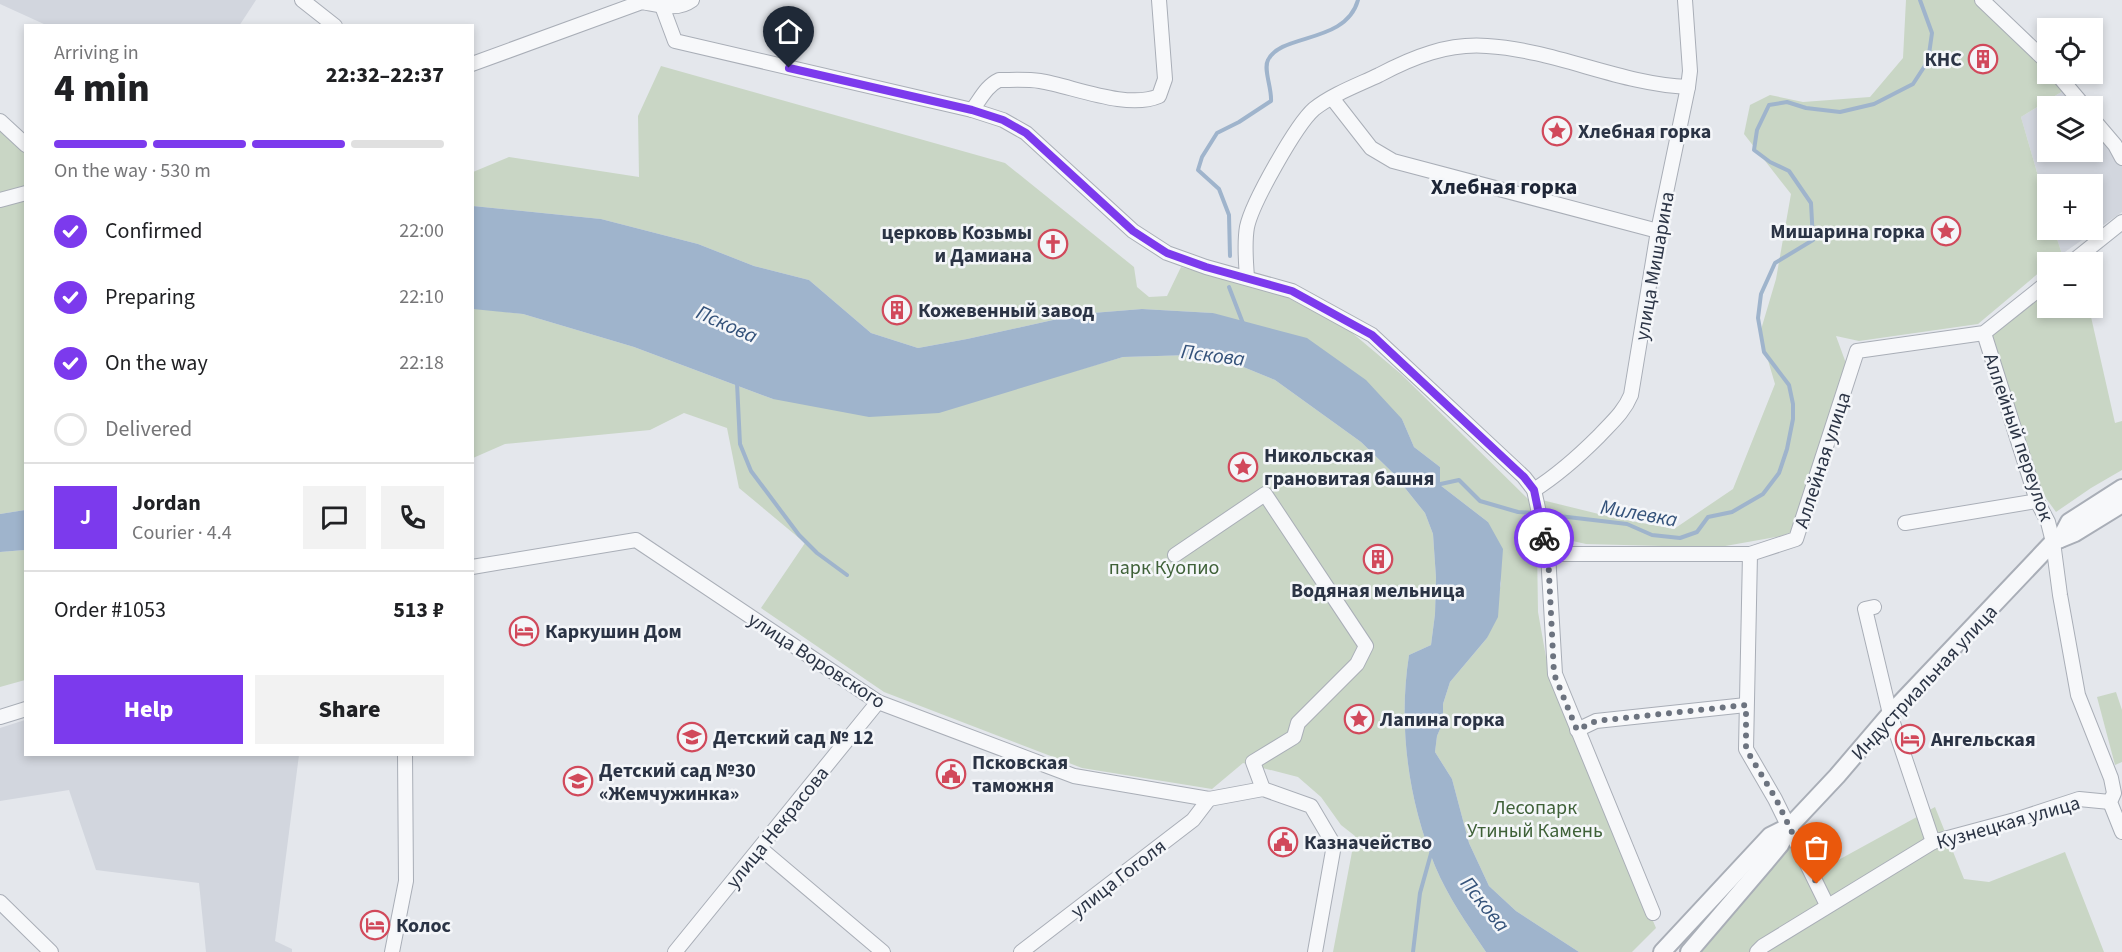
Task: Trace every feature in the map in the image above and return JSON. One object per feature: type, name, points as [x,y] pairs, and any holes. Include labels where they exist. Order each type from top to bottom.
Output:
[{"type":"street","points":[[302,0],[332,24]]},
{"type":"street","points":[[972,110],[993,82],[999,80],[1041,81],[1089,94],[1143,101],[1159,96],[1165,79],[1159,0]]},
{"type":"street","name":"улица Мишарина","points":[[1536,495],[1583,454],[1624,410],[1631,395],[1659,231],[1688,87],[1690,62],[1685,0]]},
{"type":"street","points":[[1982,0],[2037,52]]},
{"type":"street","points":[[474,63],[642,2],[685,2]]},
{"type":"street","points":[[656,3],[675,41],[972,110],[1003,120],[1026,133],[1133,231],[1167,253],[1206,267],[1292,291],[1372,335],[1524,477],[1536,495],[1548,554],[1554,674],[1653,913]]},
{"type":"street","points":[[1243,277],[1248,225],[1273,170],[1302,122],[1315,108],[1398,65],[1428,53],[1456,47],[1486,46],[1517,49],[1631,80],[1663,86],[1688,87]]},
{"type":"street","points":[[2065,84],[2076,96]]},
{"type":"street","points":[[1332,98],[1371,148],[1393,161],[1659,231]]},
{"type":"street","points":[[0,121],[24,143]]},
{"type":"street","points":[[2103,131],[2122,158]]},
{"type":"street","points":[[0,200],[24,194]]},
{"type":"street","points":[[2084,252],[2122,222]]},
{"type":"street","points":[[1984,333],[2037,291]]},
{"type":"street","name":"Аллейный переулок","points":[[1984,333],[2037,501],[2056,540],[2060,595],[2078,695],[2111,778],[2114,793],[2110,802]]},
{"type":"street","name":"Аллейная улица","points":[[1750,554],[1796,539],[1857,351],[1984,333]]},
{"type":"street","name":"Индустриальная улица","points":[[1689,951],[1780,845],[1790,826],[1838,776],[1890,714],[2056,540],[2069,522],[2122,488]]},
{"type":"street","points":[[1175,555],[1265,494],[1366,645],[1358,664],[1298,723],[1294,737],[1253,762],[1263,789]]},
{"type":"street","points":[[1905,522],[2037,501]]},
{"type":"street","name":"Индустриальная улица","points":[[2056,540],[2075,533],[2122,504]]},
{"type":"street","name":"улица Воровского","points":[[474,567],[636,540],[878,702],[1074,776],[1209,799],[1263,789],[1311,806],[1334,845],[1315,952]]},
{"type":"street","points":[[1548,554],[1750,554],[1746,749],[1790,826],[1827,905]]},
{"type":"street","points":[[1874,607],[1865,609],[1890,714],[1933,842]]},
{"type":"street","name":"улица Некрасова","points":[[675,952],[878,702]]},
{"type":"street","points":[[1577,730],[1596,721],[1746,705]]},
{"type":"street","points":[[0,717],[24,710]]},
{"type":"street","points":[[392,952],[406,881],[405,756]]},
{"type":"street","name":"улица Гоголя","points":[[1022,952],[1193,820],[1209,799]]},
{"type":"street","name":"Кузнецкая улица","points":[[1756,952],[1827,905],[1933,842],[2015,820],[2079,799],[2110,802]]},
{"type":"street","points":[[2110,802],[2122,832]]},
{"type":"street","name":"Индустриальная улица","points":[[1662,952],[1770,836],[1790,826]]},
{"type":"street","points":[[760,848],[883,952]]},
{"type":"street","points":[[0,902],[51,952]]},
{"type":"shaded area","points":[[0,0],[256,0],[240,24],[44,24],[0,4]]},
{"type":"shaded area","points":[[2066,89],[2072,96],[2055,96]]},
{"type":"shaded area","points":[[2037,107],[2037,162],[2103,162],[2103,135],[2122,160],[2122,212],[2103,225],[2103,174],[2037,174],[2021,117]]},
{"type":"shaded area","points":[[2057,240],[2082,240],[2065,252],[2061,252]]},
{"type":"shaded area","points":[[24,720],[24,756],[299,756],[275,941],[292,949],[292,952],[206,952],[199,883],[96,870],[69,790],[0,801],[0,728]]},
{"type":"green space","points":[[1906,0],[1978,0],[2037,60],[2037,84],[2061,84],[2066,89],[2055,96],[2037,96],[2037,107],[2021,117],[2037,174],[2037,240],[2057,240],[2061,252],[2037,252],[2037,274],[1978,324],[1859,341],[1836,336],[1847,366],[1792,532],[1703,550],[1662,546],[1586,544],[1550,536],[1542,500],[1615,518],[1674,529],[1733,489],[1775,384],[1760,333],[1776,279],[1791,194],[1744,134],[1750,105],[1770,95],[1803,102],[1870,97],[1903,58]]},
{"type":"green space","name":"Лесопарк Утиный Камень","points":[[661,66],[1005,163],[1134,267],[1137,287],[1149,297],[1167,296],[1181,267],[1283,295],[1350,331],[1401,374],[1532,503],[1537,547],[1538,612],[1549,674],[1656,928],[1632,952],[1579,952],[1516,911],[1489,886],[1469,843],[1452,779],[1435,752],[1437,736],[1443,722],[1443,704],[1450,682],[1487,638],[1501,583],[1488,522],[1440,485],[1440,467],[1414,447],[1402,419],[1213,313],[1142,309],[1080,314],[918,348],[871,333],[809,280],[754,266],[698,244],[601,219],[474,206],[474,172],[509,157],[639,177],[638,116]]},
{"type":"green space","points":[[0,127],[24,150],[24,187],[0,195]]},
{"type":"green space","points":[[24,196],[24,510],[0,514],[0,203]]},
{"type":"green space","points":[[2037,296],[2037,318],[2091,318],[2115,423],[2122,421],[2122,470],[2056,512],[2040,490],[1989,334]]},
{"type":"green space","name":"парк Куопио","points":[[474,308],[523,314],[634,347],[773,399],[1051,378],[1123,357],[1192,355],[1236,364],[1275,380],[1361,442],[1393,473],[1425,513],[1433,534],[1436,578],[1431,645],[1409,655],[1406,681],[1405,735],[1408,762],[1418,815],[1435,866],[1465,921],[1486,952],[1333,952],[1355,836],[1341,825],[1321,797],[1298,777],[1243,763],[1212,789],[1082,768],[884,692],[761,608],[805,543],[739,488],[727,428],[684,413],[650,430],[505,444],[474,458]]},
{"type":"green space","points":[[24,550],[24,680],[0,687],[0,552]]},
{"type":"green space","points":[[2116,692],[2122,710],[2122,762],[2115,765],[2097,697]]},
{"type":"green space","points":[[1935,807],[1964,879],[1989,882],[2065,852],[2104,952],[1695,952],[1792,841],[1811,875]]},
{"type":"water","name":"Пскова","points":[[474,206],[601,219],[698,244],[754,266],[809,280],[871,333],[918,348],[1080,314],[1142,309],[1213,313],[1307,338],[1366,380],[1402,419],[1414,447],[1440,467],[1440,485],[1488,522],[1503,549],[1498,617],[1487,638],[1450,682],[1443,704],[1443,722],[1437,736],[1435,752],[1452,779],[1469,843],[1489,886],[1516,911],[1579,952],[1486,952],[1446,889],[1435,866],[1418,815],[1405,735],[1409,655],[1431,645],[1436,578],[1433,534],[1425,513],[1393,473],[1361,442],[1275,380],[1236,364],[1192,355],[1123,357],[939,413],[869,417],[773,399],[634,347],[523,314],[474,309]]},
{"type":"water","points":[[24,510],[24,550],[0,552],[0,514]]},
{"type":"waterway","points":[[1230,256],[1229,215],[1219,189],[1198,170],[1202,157],[1217,133],[1271,101],[1267,64],[1275,51],[1341,24],[1351,14],[1358,0]]},
{"type":"waterway","name":"Милевка","points":[[1542,514],[1627,524],[1652,535],[1680,538],[1697,532],[1708,517],[1732,512],[1763,494],[1779,473],[1787,449],[1793,419],[1793,404],[1789,385],[1764,352],[1758,318],[1761,294],[1775,263],[1813,240],[1811,203],[1789,171],[1770,162],[1754,150],[1757,130],[1769,105],[1787,102],[1806,108],[1840,112],[1874,104],[1913,84],[1928,61],[1932,33],[1920,0]]},
{"type":"waterway","points":[[1229,287],[1244,326]]},
{"type":"waterway","points":[[737,383],[740,444],[751,471],[799,535],[817,553],[847,575]]},
{"type":"waterway","name":"Милевка","points":[[1436,485],[1459,480],[1480,501],[1518,512],[1535,513]]},
{"type":"waterway","points":[[1413,952],[1420,893],[1432,850]]},
{"type":"way so far","points":[[1544,538],[1548,554],[1554,674],[1577,730],[1596,721],[1746,705],[1746,749],[1776,799],[1817,884]]},
{"type":"place","name":"КНС","points":[[1983,59]]},
{"type":"place","name":"Хлебная горка","points":[[1557,131]]},
{"type":"place","name":"Мишарина горка","points":[[1946,231]]},
{"type":"place","name":"церковь Козьмы и Дамиана","points":[[1053,244]]},
{"type":"place","name":"Кожевенный завод","points":[[897,310]]},
{"type":"place","name":"Никольская грановитая башня","points":[[1243,467]]},
{"type":"place","name":"Водяная мельница","points":[[1378,559]]},
{"type":"place","name":"Каркушин Дом","points":[[524,631]]},
{"type":"place","name":"Лапина горка","points":[[1359,719]]},
{"type":"place","name":"Детский сад № 12","points":[[692,737]]},
{"type":"place","name":"Ангельская","points":[[1910,739]]},
{"type":"place","name":"Псковская таможня","points":[[951,774]]},
{"type":"place","name":"Детский сад №30 «Жемчужинка»","points":[[578,781]]},
{"type":"place","name":"Казначейство","points":[[1283,842]]},
{"type":"place","name":"Колос","points":[[375,925]]},
{"type":"district","name":"Хлебная горка","points":[[1504,186]]},
{"type":"route","points":[[789,68],[972,110],[1003,120],[1026,133],[1133,231],[1167,253],[1206,267],[1292,291],[1372,335],[1524,477],[1534,490],[1544,538]]}]
